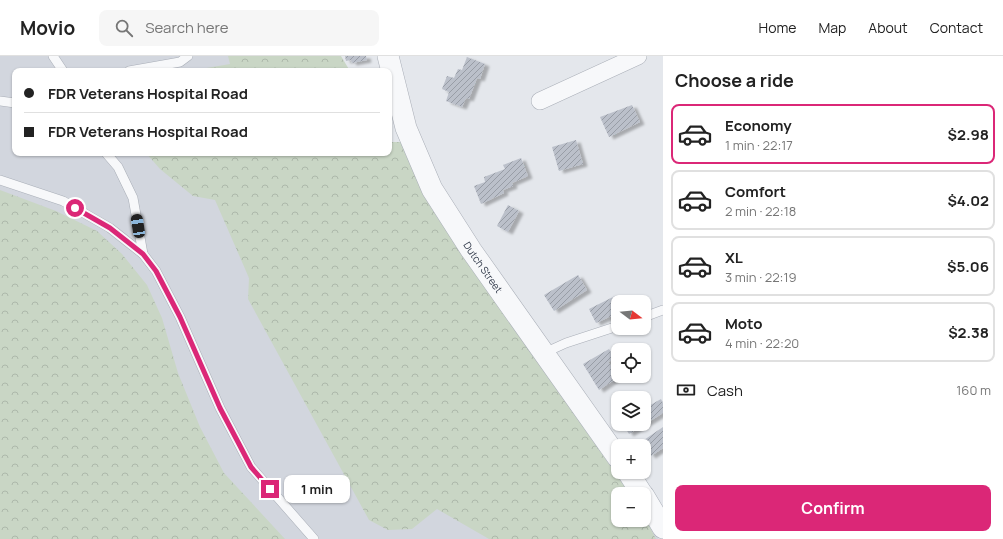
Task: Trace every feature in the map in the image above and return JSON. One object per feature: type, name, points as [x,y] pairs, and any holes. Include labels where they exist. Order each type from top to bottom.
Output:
[{"type":"street","name":"Dutch Street","points":[[388,56],[391,68]]},
{"type":"street","points":[[540,101],[638,56]]},
{"type":"street","name":"Dutch Street","points":[[392,72],[406,128],[432,189],[471,250],[611,448]]},
{"type":"street","points":[[651,508],[663,528]]},
{"type":"lane","points":[[53,56],[61,68]]},
{"type":"lane","points":[[146,68],[180,62],[188,56]]},
{"type":"lane","points":[[0,101],[12,103]]},
{"type":"lane","points":[[109,156],[118,167],[134,198],[143,254]]},
{"type":"lane","points":[[0,180],[63,201],[110,228],[143,254],[156,271],[180,317],[220,408],[251,467],[314,539]]},
{"type":"lane","points":[[651,314],[663,310]]},
{"type":"lane","points":[[544,353],[566,343],[611,328]]},
{"type":"shaded area","points":[[0,56],[335,56],[341,68],[12,68],[12,156],[391,156],[613,487],[611,487],[611,527],[650,527],[659,539],[205,539],[0,491]]},
{"type":"green space","points":[[228,56],[341,56],[348,68],[207,68],[230,64]]},
{"type":"green space","points":[[392,142],[401,142],[437,217],[611,467],[611,479],[620,479],[625,487],[611,487],[611,527],[650,527],[656,539],[489,539],[437,509],[412,529],[388,530],[369,520],[248,299],[249,278],[215,200],[193,196],[160,169],[149,156],[392,156]]},
{"type":"green space","points":[[0,190],[56,211],[97,231],[122,254],[147,285],[162,318],[178,373],[200,427],[224,473],[285,539],[0,539]]},
{"type":"building","points":[[345,56],[366,56],[367,60],[352,63],[351,60],[346,61]]},
{"type":"building","points":[[467,57],[485,64],[480,79],[477,78],[469,99],[466,98],[462,107],[446,101],[449,92],[442,89],[447,76],[454,78],[458,69],[462,70]]},
{"type":"building","points":[[632,105],[640,122],[609,137],[600,117]]},
{"type":"building","points":[[576,140],[583,164],[559,171],[552,147]]},
{"type":"building","points":[[521,158],[528,176],[512,183],[513,186],[503,190],[504,193],[481,204],[474,186],[485,182],[484,177],[505,169],[503,165]]},
{"type":"building","points":[[508,205],[519,211],[508,232],[497,226]]},
{"type":"building","points":[[578,275],[587,290],[554,311],[544,295]]},
{"type":"building","points":[[611,298],[611,316],[596,323],[589,309]]},
{"type":"building","points":[[609,349],[611,352],[611,361],[608,362],[611,366],[611,382],[599,390],[583,364]]},
{"type":"building","points":[[661,399],[663,403],[663,413],[651,420],[651,405]]},
{"type":"building","points":[[663,427],[663,448],[651,456],[651,439],[645,439]]},
{"type":"route","points":[[75,208],[110,228],[143,254],[156,271],[180,317],[220,408],[251,467],[270,489]]}]
